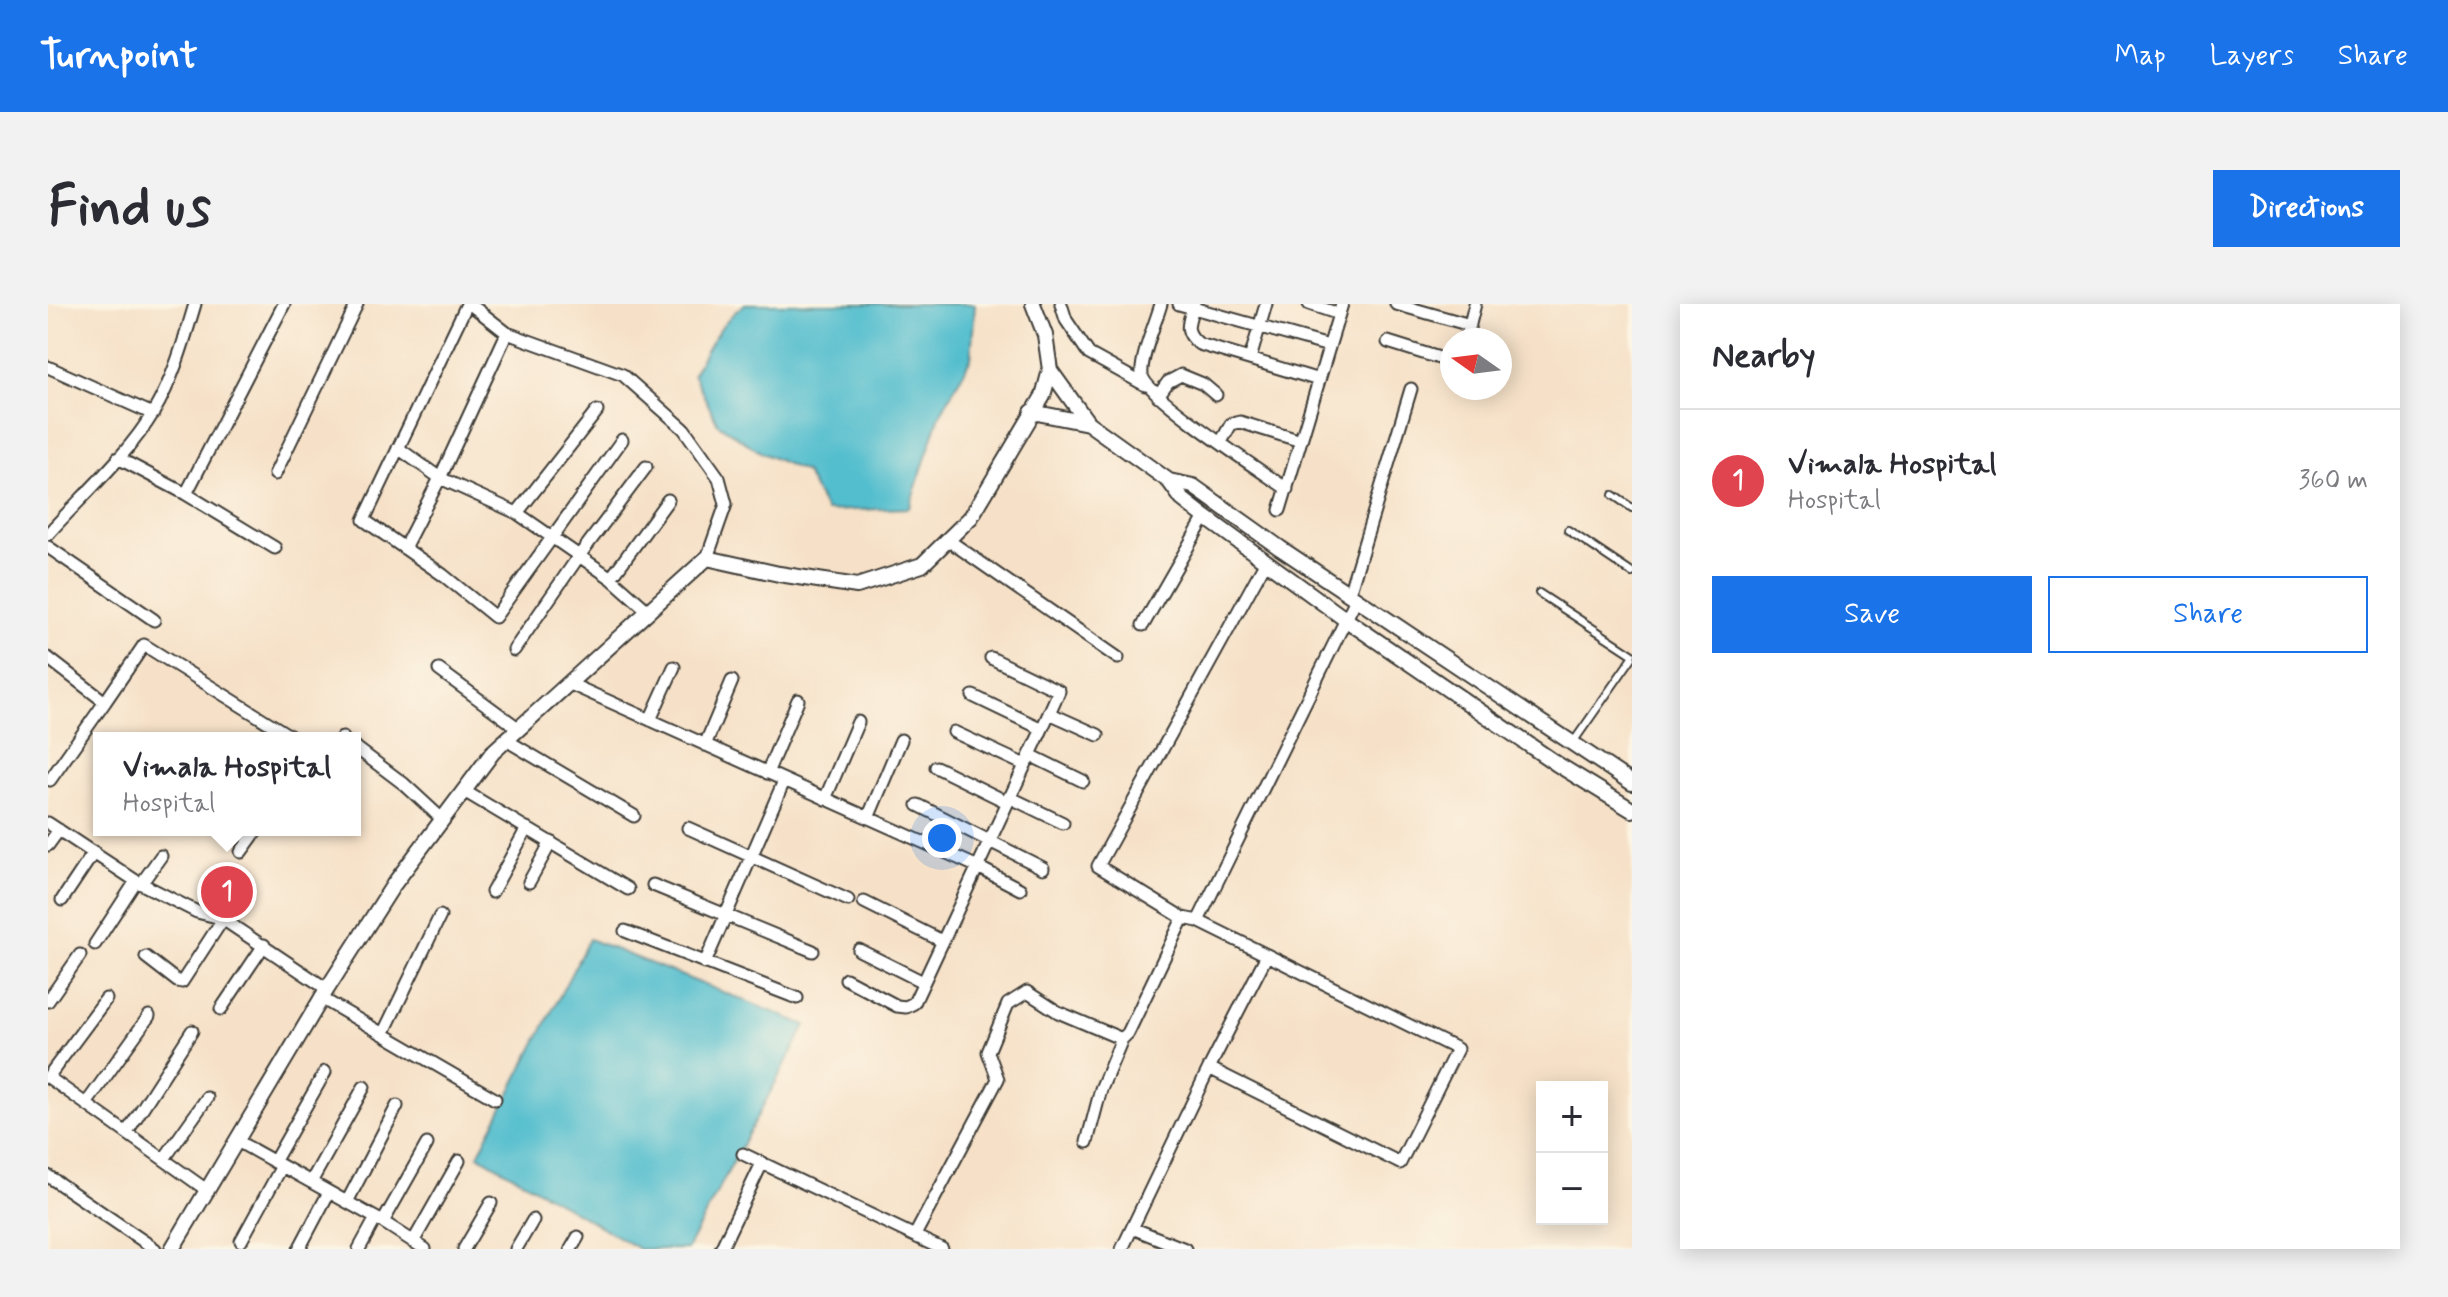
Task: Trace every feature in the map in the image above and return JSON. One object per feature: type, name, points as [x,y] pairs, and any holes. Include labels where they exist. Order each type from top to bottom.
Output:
[{"type":"street","points":[[50,527],[118,458],[153,414],[176,364],[195,304]]},
{"type":"street","points":[[186,494],[284,304]]},
{"type":"street","points":[[275,474],[357,304]]},
{"type":"street","points":[[172,1249],[324,994],[394,884],[493,752],[707,558],[726,504],[719,478],[684,429],[623,375],[507,333],[468,304],[364,520],[443,575],[495,617],[622,440]]},
{"type":"street","points":[[707,558],[779,574],[857,586],[922,565],[971,517],[1043,396],[1050,370],[1045,335],[1033,304]]},
{"type":"street","points":[[1061,304],[1066,320],[1089,354],[1145,385],[1287,489]]},
{"type":"street","points":[[1145,385],[1141,373],[1161,304]]},
{"type":"street","points":[[1179,304],[1329,346]]},
{"type":"street","points":[[1250,359],[1266,304]]},
{"type":"street","points":[[1280,510],[1340,309],[1309,304]]},
{"type":"street","points":[[1396,304],[1470,325]]},
{"type":"street","points":[[1469,328],[1475,304]]},
{"type":"street","points":[[1194,306],[1187,328],[1189,336],[1199,344],[1319,380]]},
{"type":"street","points":[[404,548],[507,333]]},
{"type":"street","points":[[1388,342],[1440,358]]},
{"type":"street","points":[[48,367],[153,414]]},
{"type":"street","points":[[1050,370],[1088,423],[1169,481],[1182,499],[1205,517],[1345,619],[1557,764],[1632,810]]},
{"type":"street","points":[[1158,396],[1168,382],[1181,375],[1203,384],[1216,395]]},
{"type":"street","points":[[1198,921],[1345,619],[1411,389]]},
{"type":"street","points":[[517,513],[597,411]]},
{"type":"street","points":[[1032,412],[1088,423]]},
{"type":"street","points":[[1221,442],[1231,424],[1240,422],[1301,441]]},
{"type":"street","points":[[398,448],[440,478],[517,513],[611,578],[648,611]]},
{"type":"street","points":[[118,458],[186,494],[275,548]]},
{"type":"street","points":[[514,650],[646,467]]},
{"type":"street","points":[[1169,481],[1193,486],[1632,783]]},
{"type":"street","points":[[611,578],[668,500]]},
{"type":"street","points":[[1143,625],[1205,517]]},
{"type":"street","points":[[948,540],[1118,658]]},
{"type":"street","points":[[48,547],[154,620]]},
{"type":"street","points":[[1209,1068],[1400,1163],[1457,1049],[1198,921],[1183,918],[1098,866],[1266,561]]},
{"type":"street","points":[[50,780],[144,645],[283,732]]},
{"type":"street","points":[[48,658],[105,702]]},
{"type":"street","points":[[846,979],[897,1006],[906,1007],[914,1003],[1042,729],[1059,691],[991,658]]},
{"type":"street","points":[[650,720],[674,667]]},
{"type":"street","points":[[439,670],[518,728]]},
{"type":"street","points":[[705,745],[732,681]]},
{"type":"street","points":[[568,683],[976,866],[1020,889]]},
{"type":"street","points":[[1474,707],[1488,687]]},
{"type":"street","points":[[973,696],[1042,729]]},
{"type":"street","points":[[767,773],[798,700]]},
{"type":"street","points":[[1049,713],[1098,735]]},
{"type":"street","points":[[825,799],[858,722]]},
{"type":"street","points":[[954,732],[1083,781]]},
{"type":"street","points":[[506,740],[634,816]]},
{"type":"street","points":[[868,818],[901,740]]},
{"type":"street","points":[[361,752],[404,784],[443,820]]},
{"type":"street","points":[[936,767],[1063,823]]},
{"type":"street","points":[[705,963],[784,781]]},
{"type":"street","points":[[464,791],[628,889]]},
{"type":"street","points":[[918,805],[1043,868]]},
{"type":"street","points":[[48,845],[53,826],[138,882],[197,912],[223,919],[264,945],[324,994],[383,1034],[495,1099]]},
{"type":"street","points":[[492,892],[527,828]]},
{"type":"street","points":[[688,828],[848,900]]},
{"type":"street","points":[[241,852],[253,836]]},
{"type":"street","points":[[529,882],[551,842]]},
{"type":"street","points":[[62,900],[94,852]]},
{"type":"street","points":[[95,944],[138,882],[161,856]]},
{"type":"street","points":[[653,885],[813,951]]},
{"type":"street","points":[[864,902],[942,941]]},
{"type":"street","points":[[383,1034],[440,916]]},
{"type":"street","points":[[1087,1142],[1101,1089],[1122,1039],[1128,1033],[1183,918]]},
{"type":"street","points":[[146,957],[182,982],[223,919]]},
{"type":"street","points":[[625,931],[797,998]]},
{"type":"street","points":[[221,1009],[264,945]]},
{"type":"street","points":[[859,950],[923,982]]},
{"type":"street","points":[[48,1001],[80,955]]},
{"type":"street","points":[[1122,1249],[1267,955]]},
{"type":"street","points":[[915,1235],[998,1079],[988,1052],[1008,1004],[1027,992],[1058,1012],[1122,1039]]},
{"type":"street","points":[[106,999],[48,1077],[208,1191]]},
{"type":"street","points":[[86,1104],[149,1016]]},
{"type":"street","points":[[127,1132],[192,1031]]},
{"type":"street","points":[[241,1241],[325,1072]]},
{"type":"street","points":[[311,1182],[364,1087]]},
{"type":"street","points":[[164,1159],[207,1098]]},
{"type":"street","points":[[347,1202],[397,1106]]},
{"type":"street","points":[[237,1141],[380,1220],[420,1246],[459,1161]]},
{"type":"street","points":[[359,1249],[427,1144]]},
{"type":"street","points":[[743,1154],[935,1247]]},
{"type":"street","points":[[721,1249],[762,1163]]},
{"type":"street","points":[[48,1176],[155,1249]]},
{"type":"street","points":[[299,1249],[329,1192]]},
{"type":"street","points":[[464,1249],[491,1203]]},
{"type":"street","points":[[516,1249],[533,1220]]},
{"type":"street","points":[[1132,1228],[1185,1249]]},
{"type":"street","points":[[571,1249],[578,1237]]},
{"type":"lane","points":[[1613,495],[1632,508]]},
{"type":"lane","points":[[1568,530],[1632,573]]},
{"type":"lane","points":[[1539,593],[1632,656],[1572,744]]},
{"type":"water","points":[[745,304],[975,304],[971,358],[940,415],[909,508],[826,511],[805,472],[762,453],[718,424],[693,374],[722,326]]},
{"type":"water","points":[[589,939],[806,1025],[687,1249],[639,1249],[478,1155]]},
{"type":"building","points":[[232,882],[243,890],[225,915],[213,907]]},
{"type":"place","name":"Vimala Hospital","points":[[227,892]]}]
